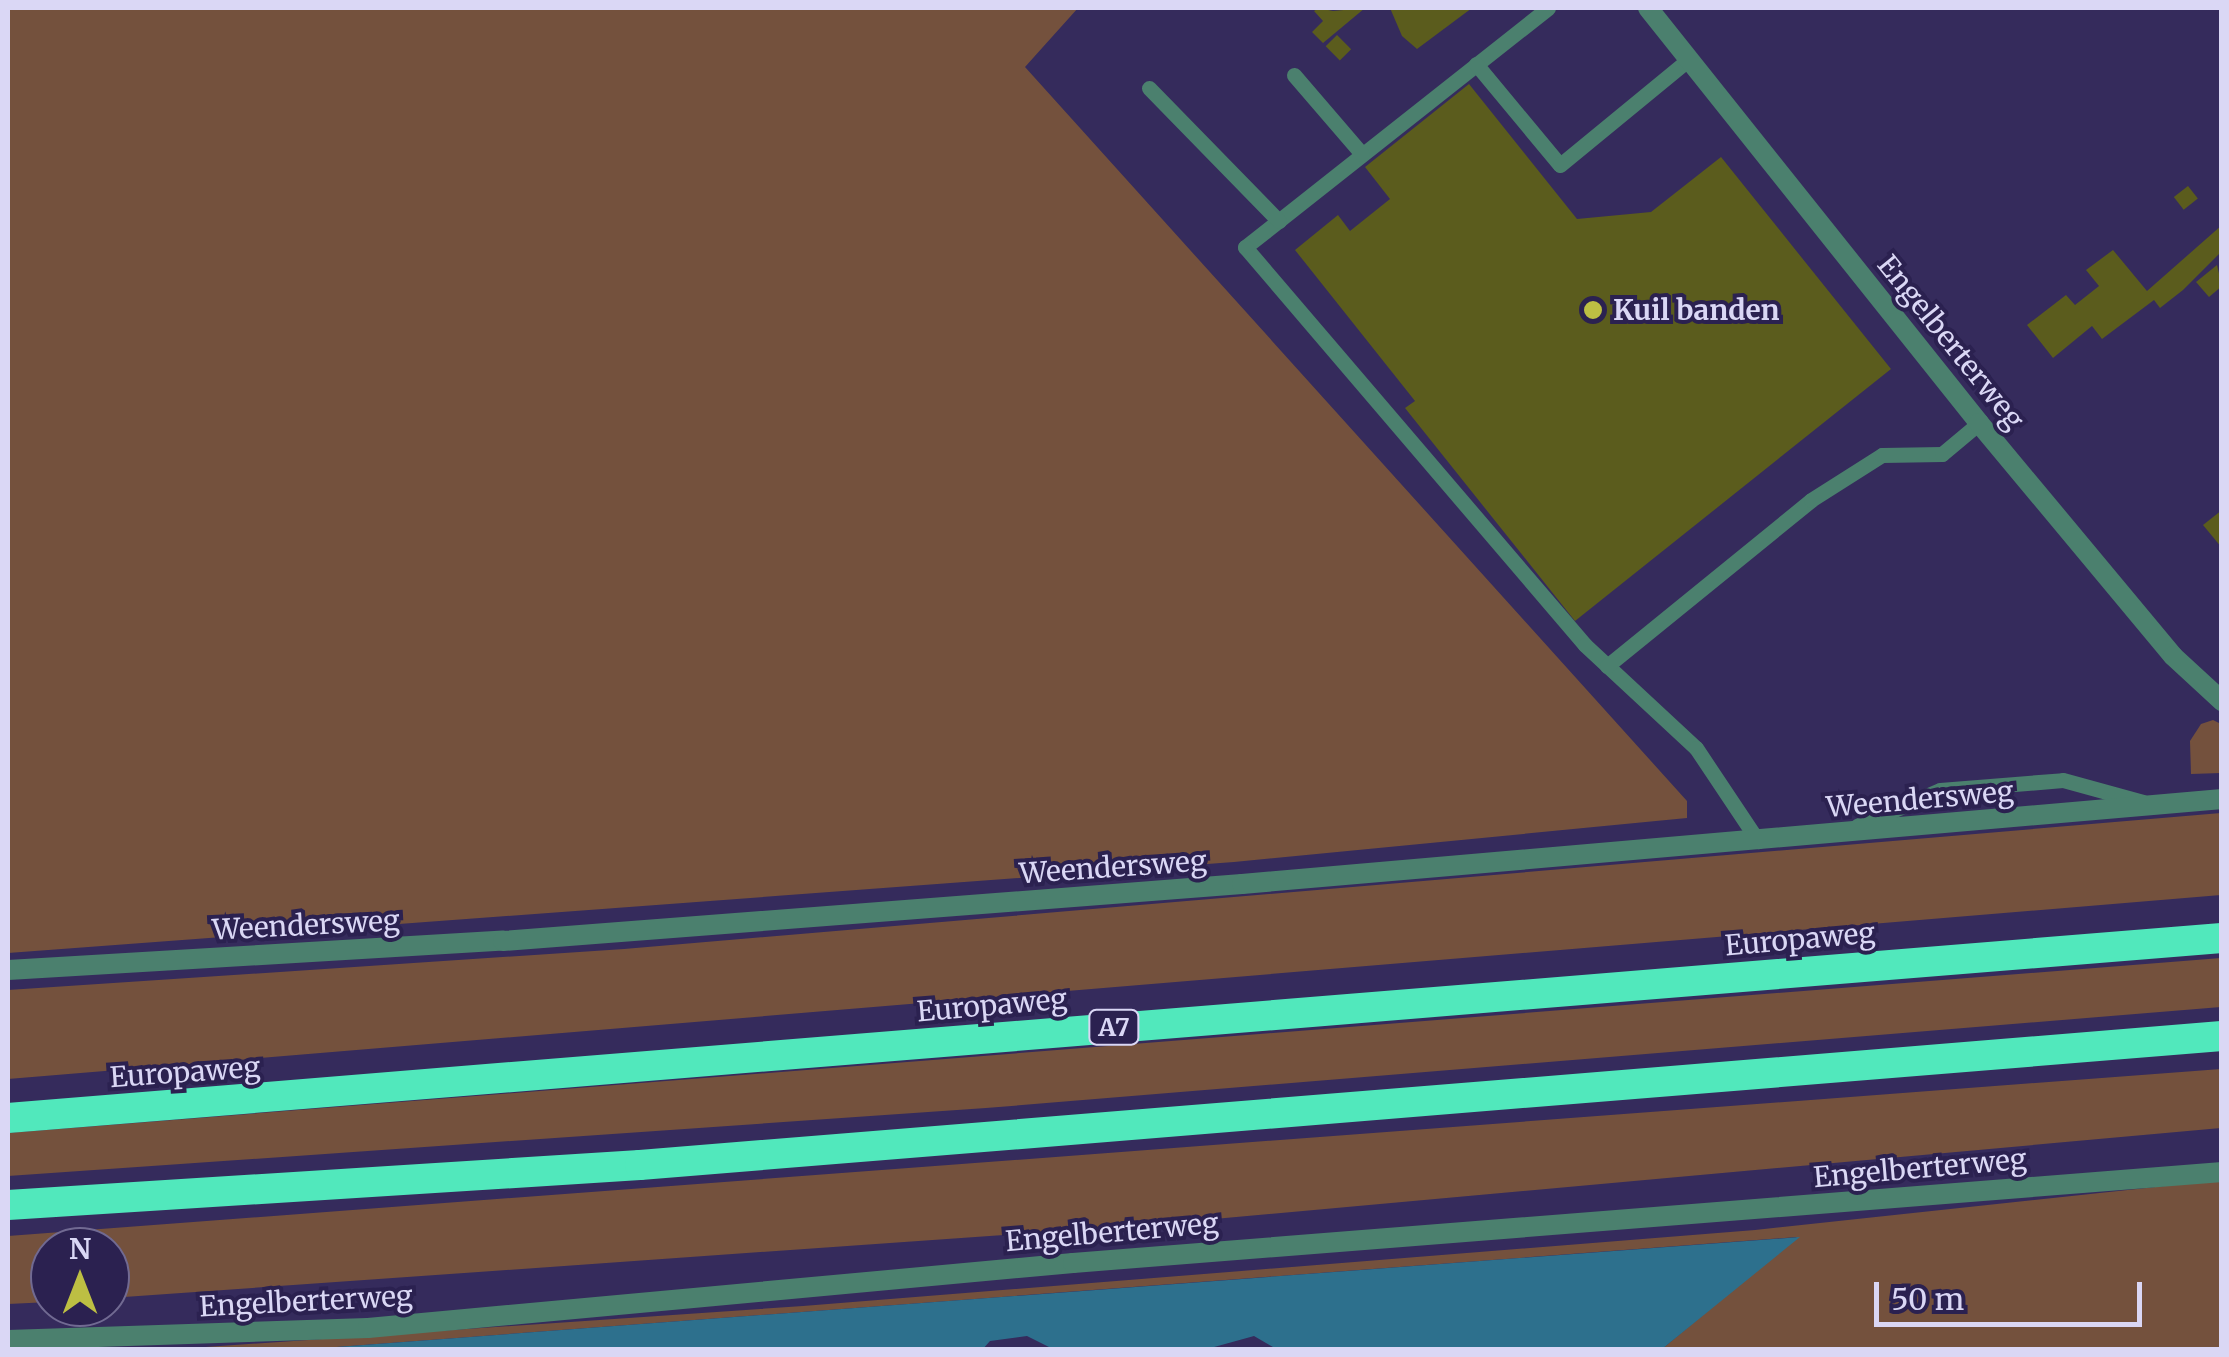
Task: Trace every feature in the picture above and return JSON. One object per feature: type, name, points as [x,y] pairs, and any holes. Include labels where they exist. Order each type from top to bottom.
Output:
[{"type":"highway","name":"Europaweg","points":[[8,1118],[2222,938]]},
{"type":"highway","points":[[8,1204],[640,1166],[2222,1036]]},
{"type":"street","name":"Engelberterweg","points":[[1648,8],[1979,423],[2172,656],[2222,701]]},
{"type":"street","name":"Weendersweg","points":[[8,970],[504,942],[1758,841],[2222,799]]},
{"type":"street","name":"Engelberterweg","points":[[8,1340],[368,1328],[1093,1261],[2222,1172]]},
{"type":"lane","points":[[1548,8],[1245,247],[1608,666],[1696,748],[1758,841]]},
{"type":"lane","points":[[1476,64],[1560,165],[1689,60]]},
{"type":"lane","points":[[1294,75],[1362,154]]},
{"type":"lane","points":[[1149,88],[1278,221]]},
{"type":"lane","points":[[1608,666],[1810,500],[1882,455],[1942,454],[1979,423]]},
{"type":"lane","points":[[1840,834],[1940,790],[2062,780],[2156,806]]},
{"type":"shaded area","points":[[8,8],[1078,8],[1025,67],[1687,801],[1687,818],[1234,862],[8,953]]},
{"type":"shaded area","points":[[2213,720],[2221,724],[2221,773],[2191,774],[2190,741],[2201,724]]},
{"type":"shaded area","points":[[2221,813],[2221,895],[8,1079],[8,990],[624,949]]},
{"type":"shaded area","points":[[2221,958],[2221,1007],[986,1108],[8,1176],[8,1133]]},
{"type":"shaded area","points":[[2221,1069],[2221,1128],[1159,1224],[130,1297],[127,1227]]},
{"type":"shaded area","points":[[2221,1180],[2221,1349],[1662,1349],[1797,1237],[310,1349],[162,1350],[803,1306],[1755,1230]]},
{"type":"shaded area","points":[[30,1234],[30,1303],[8,1304],[8,1236]]},
{"type":"water","points":[[1800,1237],[1662,1349],[1278,1350],[1254,1336],[1207,1349],[1055,1350],[1027,1336],[990,1341],[982,1350],[310,1349]]},
{"type":"building","points":[[1365,8],[1323,43],[1312,32],[1323,21],[1314,11]]},
{"type":"building","points":[[1390,8],[1472,8],[1417,49],[1402,36]]},
{"type":"building","points":[[1337,35],[1351,49],[1340,60],[1326,46]]},
{"type":"building","name":"Kuil banden","points":[[1469,84],[1577,219],[1651,212],[1721,157],[1891,369],[1575,621],[1405,408],[1415,401],[1295,250],[1338,215],[1350,231],[1390,199],[1365,167]]},
{"type":"building","points":[[2188,186],[2198,199],[2184,210],[2174,197]]},
{"type":"building","points":[[2222,225],[2222,251],[2183,290],[2160,308],[2154,300],[2102,339],[2092,326],[2053,358],[2027,325],[2066,295],[2075,305],[2099,286],[2086,270],[2113,250],[2147,291]]},
{"type":"building","points":[[2217,265],[2222,286],[2209,297],[2196,282]]},
{"type":"building","points":[[2222,510],[2222,548],[2203,525]]},
{"type":"place","name":"Kuil banden","points":[[1593,310]]}]
